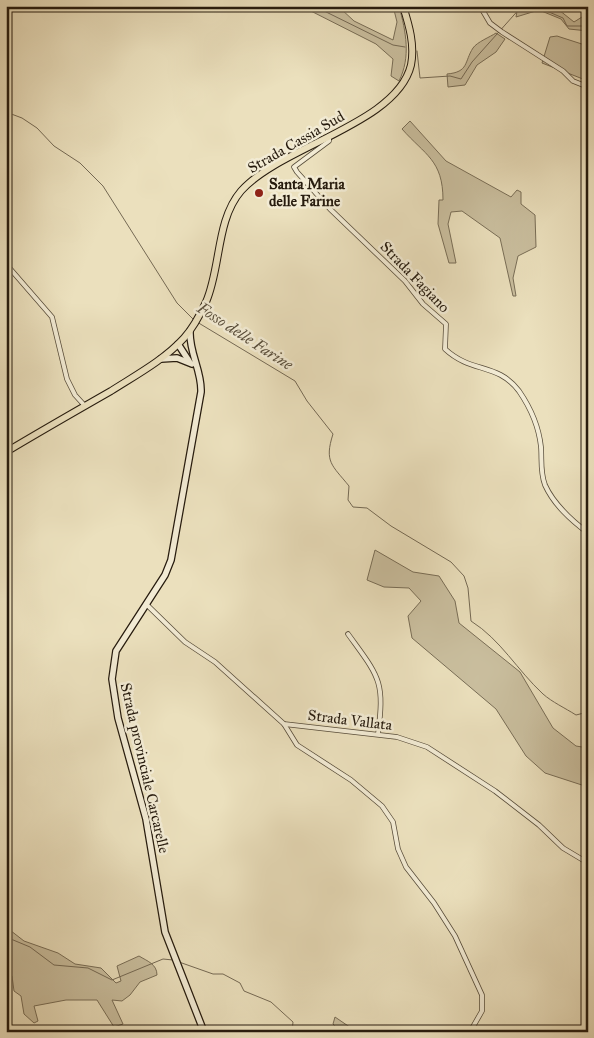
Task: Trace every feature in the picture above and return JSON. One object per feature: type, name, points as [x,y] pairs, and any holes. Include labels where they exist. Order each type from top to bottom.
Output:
[{"type":"main road","name":"Strada Cassia Sud","points":[[6,452],[85,406],[156,361],[178,344],[190,331],[199,317],[214,278],[226,222],[240,193],[260,174],[376,109],[397,92],[403,84],[410,66],[412,46],[403,6]]},
{"type":"main road","name":"Strada provinciale Carcarelle","points":[[190,331],[193,357],[198,371],[201,392],[172,560],[165,575],[116,651],[112,679],[118,718],[146,819],[164,927],[172,955],[204,1032]]},
{"type":"main road","points":[[178,344],[193,357]]},
{"type":"main road","points":[[178,344],[198,371]]},
{"type":"main road","points":[[156,361],[176,358],[192,364]]},
{"type":"street","points":[[480,6],[490,23],[496,28],[563,71],[573,81],[588,87]]},
{"type":"street","name":"Strada Fagiano","points":[[329,136],[329,141],[294,167],[297,172],[330,210],[405,280],[423,304],[446,324],[445,348],[457,360],[474,367],[498,372],[508,377],[520,393],[538,427],[541,468],[545,485],[565,516],[588,533]]},
{"type":"street","points":[[6,264],[52,318],[67,379],[75,395],[85,406]]},
{"type":"street","points":[[146,604],[185,642],[215,662],[284,724],[297,745],[357,786],[382,806],[393,822],[398,849],[406,867],[434,903],[455,936],[482,995],[482,1011],[470,1032]]},
{"type":"street","points":[[348,634],[374,671],[382,688],[378,734]]},
{"type":"street","name":"Strada Vallata","points":[[284,724],[397,737],[427,747],[495,791],[539,825],[563,848],[588,863]]},
{"type":"shaded area","points":[[301,6],[340,8],[354,21],[393,40],[397,22],[393,6],[399,6],[404,25],[406,54],[403,72],[399,81],[391,76],[393,59],[376,44]]},
{"type":"shaded area","points":[[518,6],[554,6],[574,22],[582,17],[588,20],[588,31],[569,29],[561,19],[539,10],[516,17]]},
{"type":"shaded area","points":[[496,33],[505,39],[496,52],[477,65],[465,85],[448,87],[447,74],[463,69],[473,48]]},
{"type":"shaded area","points":[[557,36],[588,46],[588,81],[542,63],[550,37]]},
{"type":"shaded area","points":[[410,121],[446,161],[511,197],[517,190],[521,192],[521,204],[535,215],[536,247],[518,256],[513,278],[516,296],[513,296],[500,238],[462,211],[451,212],[448,224],[456,263],[449,263],[438,224],[439,200],[443,200],[440,176],[431,159],[402,129]]},
{"type":"shaded area","points":[[375,550],[413,572],[439,576],[455,601],[459,623],[520,672],[553,728],[576,746],[588,748],[588,787],[545,773],[526,756],[496,709],[412,638],[408,616],[421,601],[409,588],[384,587],[367,580]]},
{"type":"shaded area","points":[[6,927],[24,941],[58,953],[75,964],[101,968],[116,983],[121,981],[117,966],[139,956],[153,965],[157,975],[140,982],[130,995],[122,1001],[112,1000],[123,1024],[114,1027],[97,1000],[66,1000],[34,1006],[38,1021],[34,1023],[24,1014],[21,996],[14,991],[12,976],[6,971]]},
{"type":"shaded area","points":[[335,1017],[357,1032],[340,1032],[333,1024]]},
{"type":"waterway","points":[[314,6],[393,45],[405,47]]},
{"type":"waterway","points":[[417,51],[420,78],[450,76],[461,79],[472,62],[522,6]]},
{"type":"waterway","points":[[535,6],[563,18],[567,26],[588,26]]},
{"type":"waterway","name":"Fosso delle Farine","points":[[6,112],[22,118],[37,128],[54,146],[80,163],[103,186],[177,303],[194,320]]},
{"type":"waterway","name":"Fosso delle Farine","points":[[197,322],[295,381],[307,401],[333,434],[329,451],[331,463],[349,486],[348,500],[353,507],[367,508],[391,526],[451,562],[464,576],[468,588],[471,621],[491,637],[547,697],[576,715],[588,712]]},
{"type":"waterway","points":[[6,937],[30,947],[54,965],[88,968],[112,980],[163,959],[173,960]]},
{"type":"waterway","points":[[179,962],[213,974],[223,974],[240,983],[244,991],[271,1002],[293,1022],[292,1032]]},
{"type":"place","name":"Santa Maria delle Farine","points":[[259,193]]}]
